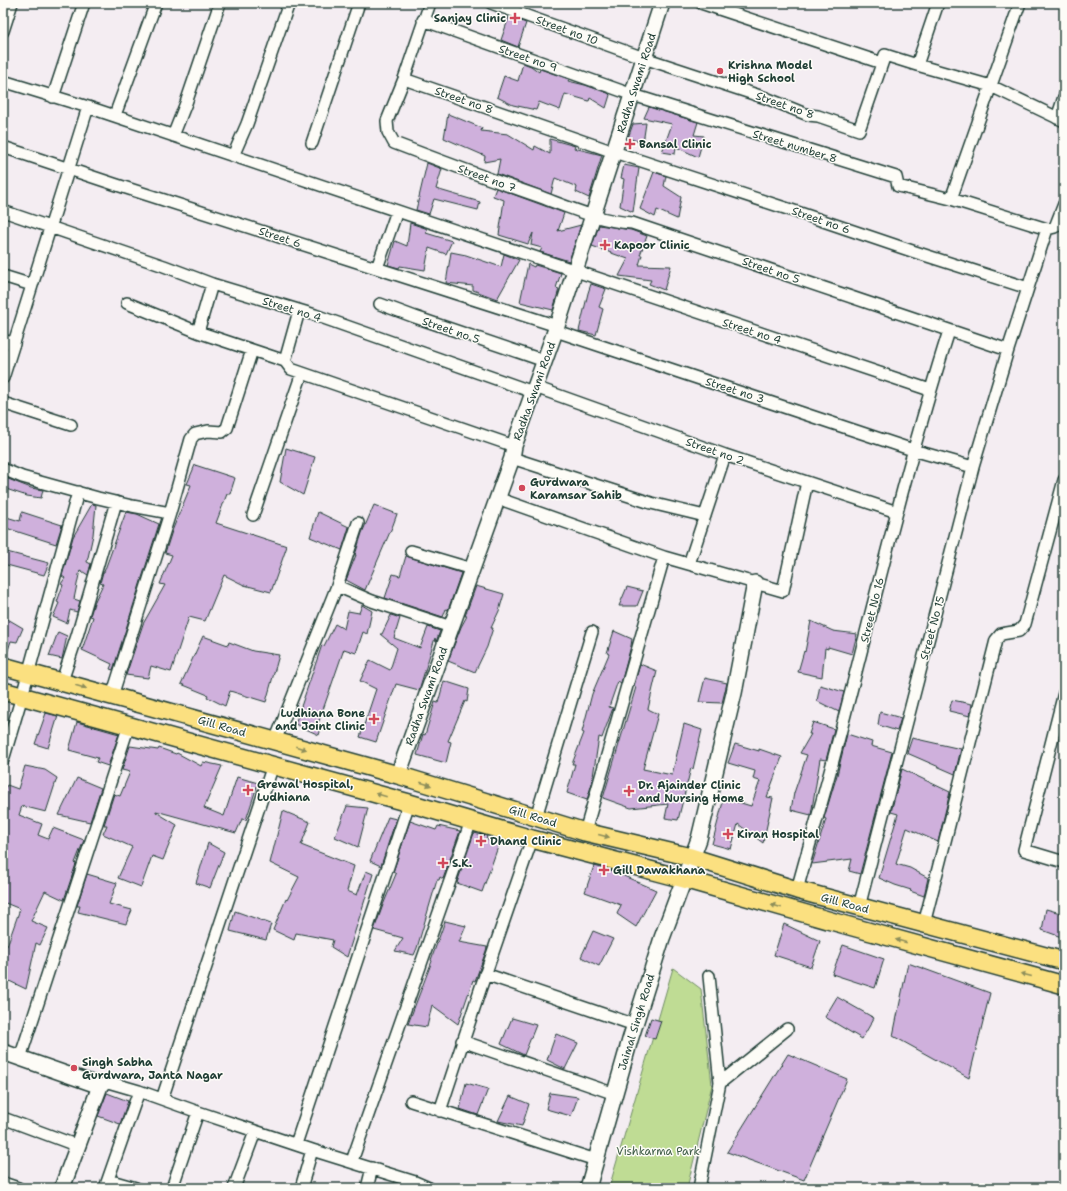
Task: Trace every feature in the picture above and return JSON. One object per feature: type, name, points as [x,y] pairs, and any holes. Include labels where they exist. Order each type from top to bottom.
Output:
[{"type":"main road","name":"Gill Road","points":[[3,666],[62,681],[398,775],[585,832],[691,857],[797,890],[1064,961]]},
{"type":"main road","name":"Gill Road","points":[[3,691],[409,803],[532,839],[684,879],[839,924],[1064,985]]},
{"type":"street","points":[[3,31],[12,3]]},
{"type":"street","points":[[53,97],[84,3]]},
{"type":"street","points":[[115,115],[156,3]]},
{"type":"street","points":[[173,136],[186,103],[220,3]]},
{"type":"street","points":[[233,156],[248,124],[289,3]]},
{"type":"street","points":[[312,143],[359,3]]},
{"type":"street","points":[[404,79],[430,3]]},
{"type":"street","name":"Street no 10","points":[[491,3],[644,58]]},
{"type":"street","name":"Radha Swami Road","points":[[398,775],[557,328],[662,3]]},
{"type":"street","points":[[701,3],[882,63],[885,55],[917,66],[991,86],[1060,120],[1064,97]]},
{"type":"street","points":[[917,66],[938,3]]},
{"type":"street","points":[[1020,3],[951,199],[1055,228]]},
{"type":"street","name":"Street no 9","points":[[423,20],[633,95]]},
{"type":"street","name":"Street no 8","points":[[644,58],[766,98],[808,115],[818,116],[859,130],[882,63]]},
{"type":"street","name":"Street no 8","points":[[404,79],[614,152]]},
{"type":"street","name":"Street no 7","points":[[404,79],[387,121],[388,132],[394,142],[469,172],[592,216]]},
{"type":"street","name":"Street no 4","points":[[3,81],[53,97],[88,106],[173,136],[930,390]]},
{"type":"street","name":"Street number 8","points":[[633,95],[896,177],[898,186],[951,199]]},
{"type":"street","points":[[3,378],[8,342],[32,286],[88,106]]},
{"type":"street","name":"Street 6","points":[[3,147],[557,328]]},
{"type":"street","name":"Street no 6","points":[[614,152],[1028,288]]},
{"type":"street","name":"Street No 15","points":[[859,907],[973,467],[1028,288],[1064,204]]},
{"type":"street","name":"Street no 4","points":[[3,211],[51,226],[212,284],[315,315],[534,390]]},
{"type":"street","points":[[377,268],[397,211]]},
{"type":"street","name":"Street no 5","points":[[592,216],[619,222],[632,223],[1008,350]]},
{"type":"street","points":[[3,276],[32,286]]},
{"type":"street","points":[[198,332],[212,284]]},
{"type":"street","points":[[127,303],[198,332],[285,362],[291,369],[651,503],[705,516]]},
{"type":"street","name":"Street no 5","points":[[380,304],[545,362]]},
{"type":"street","points":[[285,362],[299,311]]},
{"type":"street","name":"Street no 3","points":[[557,328],[913,450],[973,467]]},
{"type":"street","name":"Street No 16","points":[[797,890],[831,768],[913,450],[949,331]]},
{"type":"street","points":[[112,696],[170,513],[191,439],[195,434],[208,431],[222,432],[227,428],[252,350]]},
{"type":"street","points":[[253,515],[302,373]]},
{"type":"street","name":"Street no 2","points":[[534,390],[897,512]]},
{"type":"street","points":[[3,403],[71,425]]},
{"type":"street","points":[[689,564],[725,455]]},
{"type":"street","points":[[3,469],[22,477],[78,492],[116,502],[170,513]]},
{"type":"street","points":[[924,924],[996,640],[1001,634],[1019,631],[1026,624],[1064,480]]},
{"type":"street","points":[[497,498],[664,557],[783,591],[807,482]]},
{"type":"street","points":[[3,760],[78,492]]},
{"type":"street","points":[[62,681],[77,636],[116,502]]},
{"type":"street","points":[[274,741],[337,586],[358,523]]},
{"type":"street","points":[[411,551],[472,569]]},
{"type":"street","points":[[585,832],[664,557]]},
{"type":"street","name":"Jaimal Singh Road","points":[[588,1188],[634,1025],[662,938],[699,838],[734,692],[755,583]]},
{"type":"street","points":[[337,586],[372,601],[451,627]]},
{"type":"street","points":[[536,817],[592,632]]},
{"type":"street","points":[[1064,693],[1024,850],[1064,862]]},
{"type":"street","points":[[20,1058],[129,725]]},
{"type":"street","points":[[162,1099],[273,765]]},
{"type":"street","points":[[296,1144],[409,803]]},
{"type":"street","points":[[352,1161],[471,821]]},
{"type":"street","points":[[440,1111],[485,974],[532,839]]},
{"type":"street","points":[[485,974],[634,1025]]},
{"type":"street","points":[[699,1188],[720,1083],[709,976]]},
{"type":"street","points":[[720,1083],[787,1029]]},
{"type":"street","points":[[462,1042],[615,1094]]},
{"type":"street","points":[[3,1052],[100,1086]]},
{"type":"street","points":[[62,1188],[100,1086],[108,1082],[139,1090],[255,1132],[352,1161],[429,1188]]},
{"type":"street","points":[[136,1188],[107,1184],[139,1090]]},
{"type":"street","points":[[411,1101],[596,1160]]},
{"type":"street","points":[[172,1188],[198,1112]]},
{"type":"street","points":[[3,1118],[78,1146]]},
{"type":"street","points":[[234,1188],[255,1132]]},
{"type":"street","points":[[301,1188],[312,1150]]},
{"type":"street","points":[[367,1188],[372,1168]]},
{"type":"street","points":[[3,1182],[18,1188]]},
{"type":"green space","name":"Vishkarma Park","points":[[673,968],[701,989],[712,1085],[687,1188],[609,1188]]},
{"type":"building","points":[[509,17],[526,23],[518,47],[501,40]]},
{"type":"building","points":[[523,63],[531,66],[539,72],[540,69],[569,79],[568,81],[608,93],[610,95],[606,108],[590,98],[589,101],[565,94],[560,110],[539,102],[536,110],[513,105],[497,97],[504,76],[518,81]]},
{"type":"building","points":[[649,107],[698,122],[694,135],[704,136],[698,157],[676,147],[675,154],[662,152],[672,124],[644,118]]},
{"type":"building","points":[[448,114],[482,128],[481,131],[508,134],[534,150],[535,146],[550,154],[550,139],[575,146],[574,148],[602,155],[589,198],[576,192],[577,187],[555,178],[551,194],[497,174],[500,159],[484,162],[485,156],[444,138]]},
{"type":"building","points":[[646,123],[643,143],[628,138],[633,124]]},
{"type":"building","points":[[427,163],[442,169],[436,189],[480,202],[478,210],[434,199],[429,214],[416,210]]},
{"type":"building","points":[[624,165],[639,168],[633,212],[620,206],[624,179],[621,178]]},
{"type":"building","points":[[654,172],[666,176],[664,186],[681,197],[677,219],[657,210],[655,217],[640,209]]},
{"type":"building","points":[[496,188],[564,213],[558,231],[581,225],[569,261],[540,252],[542,248],[531,245],[533,233],[528,244],[499,235],[504,200],[493,196]]},
{"type":"building","points":[[410,223],[427,229],[426,233],[452,241],[446,254],[429,248],[425,270],[400,266],[399,268],[388,265],[395,241],[407,246]]},
{"type":"building","points":[[599,225],[631,230],[647,236],[640,255],[642,255],[639,265],[671,266],[664,290],[649,284],[651,280],[619,276],[628,259],[592,246]]},
{"type":"building","points":[[451,252],[466,255],[501,267],[504,254],[519,260],[497,299],[473,290],[473,286],[446,283]]},
{"type":"building","points":[[528,264],[534,267],[535,265],[561,273],[556,288],[559,289],[553,310],[520,302]]},
{"type":"building","points":[[591,284],[606,289],[599,307],[603,309],[596,335],[579,331]]},
{"type":"building","points":[[286,448],[315,457],[303,495],[280,482]]},
{"type":"building","points":[[195,465],[235,478],[230,494],[227,494],[216,523],[287,546],[271,592],[244,585],[224,575],[205,621],[189,617],[171,672],[151,666],[148,678],[126,675],[143,624],[165,585],[160,584],[172,555],[165,553],[172,531],[191,485],[187,484]]},
{"type":"building","points":[[3,477],[31,488],[43,490],[41,498],[27,496],[3,488]]},
{"type":"building","points":[[92,504],[96,505],[93,535],[87,562],[91,564],[88,575],[80,570],[74,599],[80,601],[77,612],[70,610],[67,623],[53,617],[59,603],[57,602],[63,585],[61,584],[65,578],[62,576],[73,537]]},
{"type":"building","points":[[374,505],[397,514],[365,590],[346,580],[356,555],[362,533]]},
{"type":"building","points":[[22,512],[62,525],[56,544],[3,527],[3,516],[20,521]]},
{"type":"building","points":[[126,512],[137,514],[159,524],[113,670],[110,669],[112,664],[82,650],[93,617],[90,616],[94,603],[103,584],[100,583],[103,572]]},
{"type":"building","points":[[318,512],[349,527],[342,550],[310,537]]},
{"type":"building","points":[[3,551],[49,563],[44,575],[3,564]]},
{"type":"building","points":[[406,556],[461,573],[448,610],[446,609],[443,617],[385,598],[393,574],[400,576]]},
{"type":"building","points":[[476,586],[504,594],[499,611],[491,628],[493,628],[487,647],[475,672],[448,661],[461,627],[467,616],[465,616]]},
{"type":"building","points":[[627,587],[643,591],[637,606],[619,606]]},
{"type":"building","points":[[362,605],[372,611],[367,634],[363,632],[356,653],[344,649],[318,724],[322,725],[319,735],[295,724],[322,645],[324,646],[335,624],[344,629],[348,611],[359,613]]},
{"type":"building","points":[[391,615],[400,618],[394,638],[420,648],[428,627],[440,631],[436,642],[435,638],[419,690],[396,684],[376,742],[360,737],[376,689],[360,681],[370,660],[390,670],[397,648],[380,634],[382,634]]},
{"type":"building","points":[[6,618],[23,628],[17,642],[11,641],[6,656],[3,656],[3,632]]},
{"type":"building","points":[[811,621],[833,631],[857,634],[852,654],[828,647],[828,649],[825,648],[822,677],[798,672],[804,651],[805,652]]},
{"type":"building","points":[[614,631],[632,639],[631,646],[621,683],[618,681],[609,707],[613,708],[602,738],[599,737],[592,783],[587,800],[567,793],[575,764],[572,764],[584,733],[582,732],[592,694],[609,654],[607,653]]},
{"type":"building","points":[[58,632],[67,636],[62,659],[49,656]]},
{"type":"building","points":[[203,636],[228,645],[229,642],[253,651],[279,655],[266,702],[230,691],[225,706],[207,697],[208,695],[181,684]]},
{"type":"building","points":[[640,664],[657,671],[648,709],[658,714],[643,769],[672,775],[684,724],[702,730],[693,769],[691,768],[678,820],[665,818],[668,804],[631,808],[603,798],[636,687],[634,686]]},
{"type":"building","points":[[705,678],[727,683],[722,703],[699,702]]},
{"type":"building","points":[[444,681],[469,689],[467,702],[465,701],[448,741],[451,742],[446,763],[417,755],[435,702],[438,703]]},
{"type":"building","points":[[820,685],[844,692],[839,712],[817,701]]},
{"type":"building","points":[[952,700],[972,704],[970,716],[949,711]]},
{"type":"building","points":[[880,712],[901,718],[897,731],[878,725]]},
{"type":"building","points":[[46,713],[58,716],[48,748],[35,744]]},
{"type":"building","points":[[77,722],[119,734],[108,766],[96,762],[98,758],[69,750]]},
{"type":"building","points":[[813,722],[834,729],[826,760],[820,759],[811,815],[791,810],[794,793],[807,755],[800,753],[811,734],[809,734]]},
{"type":"building","points":[[847,734],[872,742],[871,746],[892,752],[860,874],[849,871],[852,859],[812,864],[826,819],[824,818]]},
{"type":"building","points":[[912,738],[961,749],[955,774],[907,753]]},
{"type":"building","points":[[735,744],[759,751],[759,749],[782,757],[767,797],[773,798],[763,843],[738,824],[731,849],[712,844],[724,798],[751,806],[760,781],[753,779],[755,771],[728,763]]},
{"type":"building","points":[[130,746],[158,750],[159,748],[176,754],[177,753],[201,766],[203,762],[222,766],[204,808],[224,816],[237,777],[258,783],[246,820],[242,819],[236,833],[156,811],[177,825],[163,860],[152,856],[141,887],[118,878],[132,847],[103,834],[107,825],[104,825],[114,794],[120,796],[130,772],[122,770]]},
{"type":"building","points":[[25,766],[45,770],[57,778],[46,812],[22,806],[19,815],[42,824],[38,835],[48,839],[53,828],[84,840],[75,863],[76,864],[64,900],[45,891],[31,921],[48,928],[40,945],[36,943],[26,989],[3,978],[3,945],[7,946],[20,909],[3,902],[3,825],[6,815],[3,813],[3,792],[7,785],[18,789]]},
{"type":"building","points":[[902,769],[950,792],[938,842],[907,828],[896,864],[910,868],[928,878],[924,896],[879,878],[898,814],[891,812]]},
{"type":"building","points":[[77,778],[101,788],[90,822],[59,815]]},
{"type":"building","points":[[347,806],[368,808],[358,847],[335,837]]},
{"type":"building","points":[[283,811],[310,822],[301,845],[354,866],[347,891],[357,895],[366,871],[373,874],[347,957],[331,947],[333,940],[296,933],[294,940],[273,930],[286,899],[287,900],[299,877],[270,863]]},
{"type":"building","points":[[388,817],[396,819],[381,866],[370,861]]},
{"type":"building","points":[[410,821],[436,830],[438,826],[460,831],[443,879],[440,877],[439,880],[437,880],[414,955],[395,951],[403,938],[374,930],[396,874],[393,872]]},
{"type":"building","points":[[474,833],[487,836],[486,839],[499,844],[482,892],[457,883]]},
{"type":"building","points":[[208,843],[224,852],[210,888],[196,883]]},
{"type":"building","points":[[594,866],[618,872],[617,873],[656,890],[636,927],[617,914],[621,905],[585,892]]},
{"type":"building","points":[[87,874],[117,883],[109,904],[132,910],[126,924],[78,912],[80,906],[77,906]]},
{"type":"building","points":[[1046,909],[1064,914],[1064,938],[1042,930]]},
{"type":"building","points":[[235,911],[271,924],[266,940],[230,931]]},
{"type":"building","points":[[445,921],[466,926],[459,942],[487,947],[486,951],[475,981],[473,980],[458,1024],[432,1005],[427,1027],[408,1024],[432,961],[431,960]]},
{"type":"building","points":[[784,924],[820,941],[811,967],[774,955]]},
{"type":"building","points":[[593,931],[613,939],[599,966],[581,957]]},
{"type":"building","points":[[843,945],[884,959],[875,988],[832,974]]},
{"type":"building","points":[[908,963],[990,993],[969,1078],[893,1036]]},
{"type":"building","points":[[837,997],[874,1018],[862,1039],[825,1017]]},
{"type":"building","points":[[512,1018],[536,1025],[524,1055],[501,1044]]},
{"type":"building","points":[[651,1018],[661,1021],[655,1039],[645,1036]]},
{"type":"building","points":[[556,1034],[578,1043],[565,1069],[547,1060]]},
{"type":"building","points":[[788,1054],[847,1079],[804,1180],[727,1152]]},
{"type":"building","points":[[466,1083],[488,1089],[478,1115],[460,1109]]},
{"type":"building","points":[[107,1093],[128,1101],[120,1124],[98,1116]]},
{"type":"building","points":[[550,1093],[578,1097],[571,1116],[546,1109]]},
{"type":"building","points":[[510,1096],[529,1104],[522,1126],[498,1121]]},
{"type":"place","name":"Sanjay Clinic","points":[[515,18]]},
{"type":"place","name":"Krishna Model High School","points":[[720,71]]},
{"type":"place","name":"Bansal Clinic","points":[[630,144]]},
{"type":"place","name":"Kapoor Clinic","points":[[605,245]]},
{"type":"place","name":"Gurdwara Karamsar Sahib","points":[[522,488]]},
{"type":"place","name":"Ludhiana Bone and Joint Clinic","points":[[374,719]]},
{"type":"place","name":"Grewal Hospital, Ludhiana","points":[[248,790]]},
{"type":"place","name":"Dr. Ajainder Clinic and Nursing Home","points":[[629,791]]},
{"type":"place","name":"Kiran Hospital","points":[[728,834]]},
{"type":"place","name":"Dhand Clinic","points":[[481,841]]},
{"type":"place","name":"S.K.","points":[[443,863]]},
{"type":"place","name":"Gill Dawakhana","points":[[604,870]]},
{"type":"place","name":"Singh Sabha Gurdwara, Janta Nagar","points":[[74,1068]]}]
